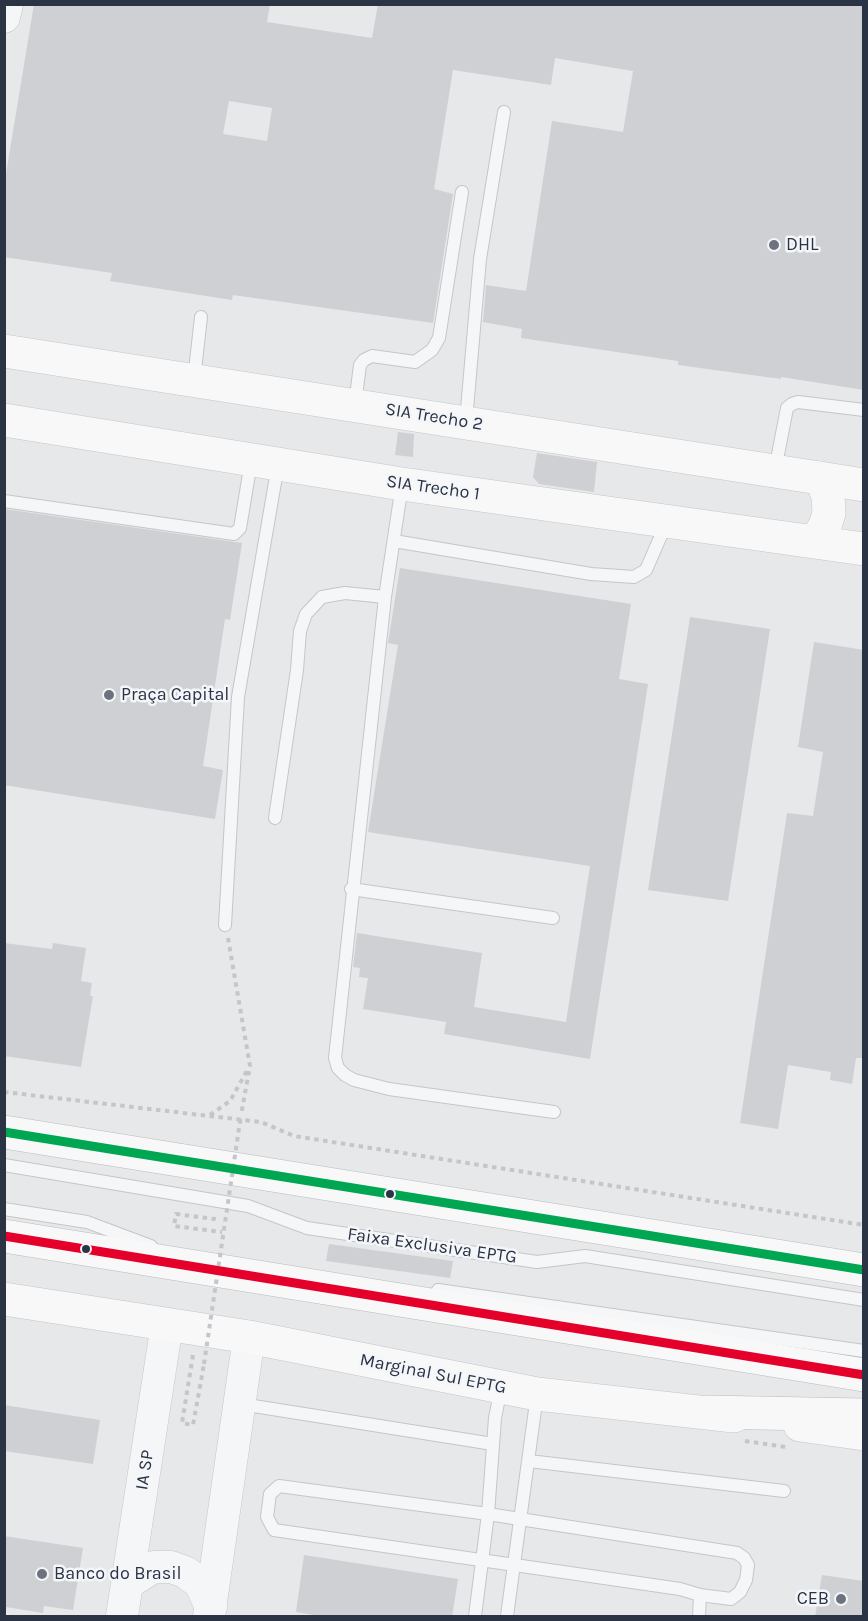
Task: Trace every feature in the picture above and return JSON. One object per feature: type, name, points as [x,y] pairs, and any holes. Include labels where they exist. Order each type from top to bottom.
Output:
[{"type":"main road","name":"SIA Trecho 2","points":[[4,351],[864,485]]},
{"type":"main road","name":"SIA Trecho 1","points":[[4,420],[402,484],[864,549]]},
{"type":"main road","points":[[815,542],[825,526],[829,513],[828,496],[821,478]]},
{"type":"main road","points":[[4,1132],[864,1270]]},
{"type":"main road","points":[[4,1236],[864,1374]]},
{"type":"main road","name":"Marginal Sul EPTG","points":[[4,1299],[249,1337],[537,1394],[706,1412],[864,1434]]},
{"type":"main road","points":[[706,1412],[864,1415]]},
{"type":"street","points":[[4,17],[7,4]]},
{"type":"street","name":"IA SP","points":[[122,1617],[167,1324]]},
{"type":"street","points":[[210,1612],[249,1337]]},
{"type":"street","points":[[128,1584],[153,1567],[171,1567],[185,1572],[200,1583],[210,1612]]},
{"type":"lane","points":[[466,422],[480,259],[504,112]]},
{"type":"lane","points":[[354,405],[360,365],[364,360],[372,356],[415,362],[432,350],[439,338],[462,192]]},
{"type":"lane","points":[[194,380],[201,317]]},
{"type":"lane","points":[[775,471],[787,408],[792,404],[798,402],[864,410]]},
{"type":"lane","points":[[4,501],[234,534],[240,528],[265,462]]},
{"type":"lane","points":[[225,925],[238,697],[265,462]]},
{"type":"lane","points":[[402,484],[385,597],[351,889],[335,1047],[338,1068],[354,1080],[389,1089],[554,1112]]},
{"type":"lane","points":[[394,541],[591,574],[634,577],[646,570],[667,521]]},
{"type":"lane","points":[[275,818],[297,670],[300,630],[306,614],[321,597],[345,593],[385,597]]},
{"type":"lane","points":[[351,889],[553,918]]},
{"type":"lane","name":"Faixa Exclusiva EPTG","points":[[4,1165],[248,1206],[308,1228],[537,1262],[585,1256],[864,1300]]},
{"type":"lane","points":[[4,1209],[87,1222],[161,1250],[255,1263]]},
{"type":"lane","points":[[430,1288],[864,1351]]},
{"type":"lane","points":[[475,1617],[501,1387]]},
{"type":"lane","points":[[507,1617],[537,1394]]},
{"type":"lane","points":[[241,1404],[493,1444]]},
{"type":"lane","points":[[529,1461],[784,1491]]},
{"type":"lane","points":[[279,1486],[488,1514],[737,1553],[748,1565],[746,1580],[740,1592],[731,1599],[670,1587],[483,1558],[274,1530],[267,1517],[270,1494],[279,1486]]},
{"type":"lane","points":[[699,1617],[700,1594]]},
{"type":"path","points":[[194,1351],[183,1423],[193,1425],[250,1066],[225,925]]},
{"type":"path","points":[[209,1116],[230,1101],[250,1066]]},
{"type":"path","points":[[4,1092],[261,1122],[294,1136],[864,1225]]},
{"type":"path","points":[[216,1208],[214,1219],[176,1214],[174,1226],[222,1232]]},
{"type":"building","points":[[34,4],[270,4],[267,22],[372,38],[378,4],[864,4],[864,390],[781,377],[781,379],[678,365],[678,361],[521,338],[522,329],[483,322],[486,285],[526,291],[552,121],[623,132],[633,71],[555,58],[551,85],[453,70],[434,189],[453,194],[433,323],[233,295],[232,300],[110,281],[112,273],[4,257],[4,186]],"holes":[[[229,101],[272,108],[267,141],[223,134]]]},
{"type":"building","points":[[398,432],[414,434],[413,457],[395,455]]},
{"type":"building","points":[[537,453],[597,462],[594,492],[539,484],[533,477]]},
{"type":"building","name":"Praça Capital","points":[[4,509],[242,543],[230,620],[225,619],[203,766],[223,770],[215,819],[4,785]]},
{"type":"building","points":[[400,568],[631,604],[619,679],[648,684],[590,1059],[444,1034],[446,1022],[363,1009],[368,978],[359,977],[360,968],[353,967],[357,933],[482,953],[474,1007],[566,1022],[590,866],[368,832],[398,645],[388,643]]},
{"type":"building","points":[[690,617],[770,629],[728,901],[648,890]]},
{"type":"building","points":[[814,642],[864,650],[864,1058],[856,1058],[852,1084],[830,1080],[831,1072],[788,1065],[778,1129],[740,1123],[787,813],[813,816],[823,752],[798,747]]},
{"type":"building","points":[[4,943],[52,949],[53,943],[86,948],[81,981],[92,983],[90,996],[93,996],[81,1067],[4,1056]]},
{"type":"building","points":[[329,1244],[453,1261],[450,1278],[326,1261]]},
{"type":"building","points":[[4,1405],[100,1420],[93,1464],[4,1451]]},
{"type":"building","name":"Banco do Brasil","points":[[4,1536],[83,1548],[73,1610],[44,1606],[43,1613],[6,1607]]},
{"type":"building","points":[[304,1555],[458,1579],[452,1617],[325,1617],[296,1612]]},
{"type":"building","name":"CEB","points":[[822,1575],[864,1581],[864,1617],[815,1617]]},
{"type":"transit line","points":[[4,1132],[864,1270]]},
{"type":"transit line","points":[[4,1236],[864,1375]]},
{"type":"place","name":"DHL","points":[[774,245]]},
{"type":"place","name":"Praça Capital","points":[[109,695]]},
{"type":"place","name":"Banco do Brasil","points":[[42,1574]]},
{"type":"place","name":"CEB","points":[[841,1599]]}]
